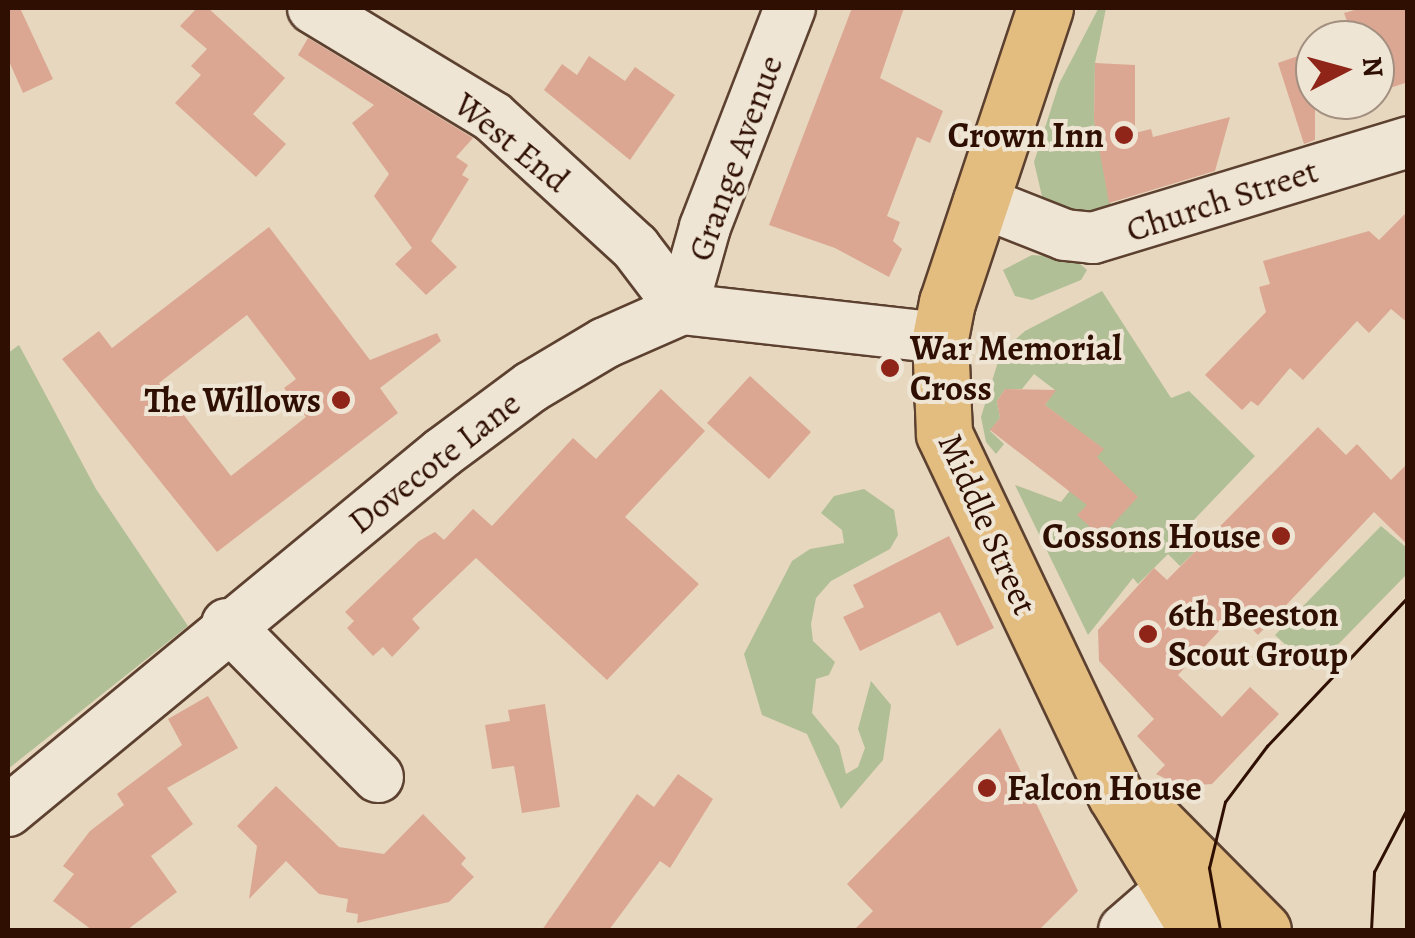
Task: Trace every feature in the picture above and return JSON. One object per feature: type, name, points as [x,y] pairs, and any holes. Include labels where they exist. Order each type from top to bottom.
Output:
[{"type":"main road","name":"Middle Street","points":[[1046,8],[980,200],[940,338],[939,398],[950,454],[1091,743],[1182,888],[1263,930]]},
{"type":"main road","points":[[1182,888],[1170,872],[1206,930]]},
{"type":"street","name":"West End","points":[[313,8],[493,117],[635,247],[682,310]]},
{"type":"street","name":"Grange Avenue","points":[[682,310],[706,227],[790,8]]},
{"type":"street","name":"Church Street","points":[[980,200],[1064,235],[1093,238],[1408,142]]},
{"type":"street","name":"Dovecote Lane","points":[[8,811],[227,624],[531,387],[605,343],[682,310],[940,338]]},
{"type":"street","points":[[227,624],[378,777]]},
{"type":"street","points":[[1124,930],[1182,888]]},
{"type":"green space","points":[[1106,8],[1095,63],[1094,120],[1114,221],[1045,209],[1034,162],[1059,84],[1098,9]]},
{"type":"green space","points":[[1032,255],[1073,258],[1087,270],[1081,280],[1032,300],[1015,296],[1003,270]]},
{"type":"green space","points":[[1102,291],[1171,398],[1189,391],[1255,456],[1189,525],[1206,541],[1180,566],[1168,554],[1138,584],[1133,578],[1088,635],[1015,485],[1061,502],[1103,449],[1045,405],[1055,390],[1034,374],[1022,389],[1005,389],[997,401],[1000,418],[990,431],[1004,444],[996,454],[986,442],[981,417],[1001,352],[1025,331]]},
{"type":"green space","points":[[19,345],[96,489],[188,626],[8,769],[8,353]]},
{"type":"green space","points":[[864,489],[894,510],[898,535],[890,549],[831,581],[816,598],[811,624],[813,641],[835,662],[829,675],[816,679],[812,713],[839,746],[846,774],[858,767],[865,748],[858,729],[871,681],[891,705],[883,760],[841,809],[807,734],[762,715],[744,654],[792,561],[810,549],[844,543],[842,530],[821,513],[834,496]]},
{"type":"green space","points":[[1381,526],[1407,548],[1407,574],[1313,670],[1275,635]]},
{"type":"building","points":[[8,8],[20,8],[53,79],[23,93],[8,59]]},
{"type":"building","points":[[197,8],[208,8],[285,78],[253,114],[286,144],[256,177],[175,103],[201,75],[191,66],[207,49],[180,26]]},
{"type":"building","points":[[852,8],[904,8],[880,78],[943,111],[930,143],[917,137],[887,216],[900,222],[893,241],[902,249],[889,277],[835,248],[769,225]]},
{"type":"building","points":[[1362,8],[1408,8],[1408,82],[1395,86],[1395,20],[1347,20],[1344,13]]},
{"type":"building","points":[[308,38],[473,138],[456,157],[468,165],[462,175],[469,179],[431,241],[457,267],[426,295],[395,264],[412,248],[374,196],[389,174],[352,123],[374,105],[298,55]]},
{"type":"building","points":[[589,56],[625,81],[635,67],[675,95],[630,160],[544,90],[562,64],[577,75]]},
{"type":"building","points":[[1295,57],[1295,116],[1278,63]]},
{"type":"building","name":"Crown Inn","points":[[1095,63],[1135,65],[1135,133],[1151,129],[1153,137],[1230,117],[1215,171],[1109,203],[1094,120]]},
{"type":"building","points":[[1296,120],[1315,120],[1315,140],[1304,144]]},
{"type":"building","points":[[1408,211],[1408,323],[1391,309],[1369,333],[1357,321],[1303,380],[1290,368],[1258,406],[1251,401],[1242,410],[1205,375],[1266,312],[1259,287],[1270,284],[1263,261],[1369,231],[1379,240]]},
{"type":"building","name":"The Willows","points":[[269,227],[370,360],[437,333],[441,341],[380,388],[398,413],[217,552],[62,359],[99,331],[112,348]],"holes":[[[247,315],[296,379],[284,388],[306,417],[231,476],[159,383]]]},
{"type":"building","points":[[750,376],[811,432],[769,479],[707,423]]},
{"type":"building","points":[[661,389],[705,431],[625,517],[699,584],[607,680],[476,558],[412,619],[420,628],[392,657],[383,647],[373,656],[347,628],[354,621],[345,612],[419,541],[435,532],[444,540],[473,509],[492,526],[573,438],[596,459]]},
{"type":"building","points":[[1005,389],[1056,390],[1045,405],[1104,449],[1097,457],[1138,497],[1101,537],[1077,515],[1087,505],[990,430],[1000,418],[997,401]]},
{"type":"building","points":[[1318,427],[1346,455],[1357,444],[1391,480],[1408,463],[1408,545],[1374,512],[1258,635],[1236,613],[1178,675],[1222,717],[1250,687],[1279,714],[1212,784],[1181,786],[1156,774],[1165,765],[1137,736],[1154,719],[1099,661],[1098,630],[1154,568],[1167,580]]},
{"type":"building","points":[[949,536],[994,628],[957,646],[940,612],[860,651],[843,617],[864,607],[853,585]]},
{"type":"building","points":[[208,696],[238,748],[167,788],[193,824],[151,856],[177,892],[127,930],[92,930],[53,901],[74,874],[63,866],[90,831],[124,805],[117,794],[182,745],[168,719]]},
{"type":"building","points":[[545,704],[560,807],[522,813],[514,766],[492,769],[485,725],[510,721],[508,710]]},
{"type":"building","name":"Falcon House","points":[[1000,728],[1078,891],[1039,930],[854,930],[873,911],[847,884]]},
{"type":"building","points":[[678,774],[713,799],[670,868],[660,861],[609,930],[542,930],[637,794],[654,807]]},
{"type":"building","points":[[276,786],[339,847],[384,854],[423,814],[466,858],[461,864],[474,877],[449,902],[357,923],[358,914],[346,912],[348,899],[319,894],[286,861],[249,899],[257,846],[237,826]]},
{"type":"tram line","points":[[1220,930],[1209,868],[1225,802],[1267,746],[1408,597]]},
{"type":"tram line","points":[[1371,930],[1374,872],[1408,807]]},
{"type":"place","name":"Crown Inn","points":[[1124,135]]},
{"type":"place","name":"War Memorial Cross","points":[[890,368]]},
{"type":"place","name":"The Willows","points":[[341,400]]},
{"type":"place","name":"Cossons House","points":[[1281,536]]},
{"type":"place","name":"6th Beeston Scout Group","points":[[1148,634]]},
{"type":"place","name":"Falcon House","points":[[987,788]]}]
